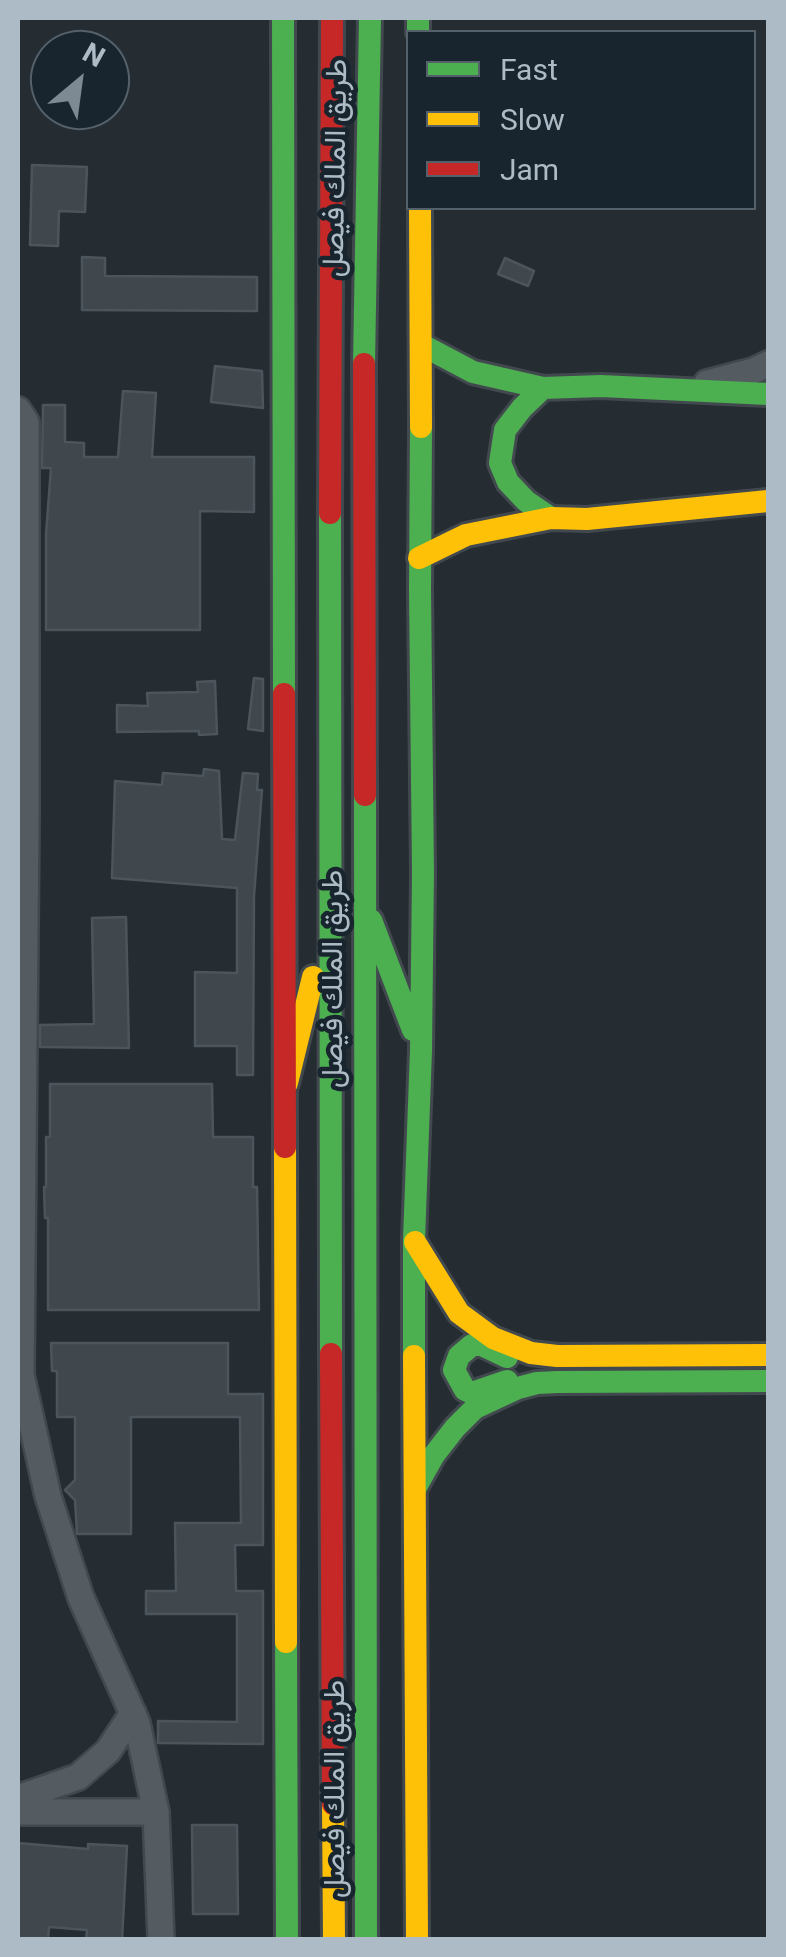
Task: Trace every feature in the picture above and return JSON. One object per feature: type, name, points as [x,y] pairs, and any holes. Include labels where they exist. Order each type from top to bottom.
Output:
[{"type":"main road","points":[[283,18],[287,1940]]},
{"type":"main road","name":"طريق الملك فيصل","points":[[332,18],[329,927],[334,1940]]},
{"type":"main road","name":"طريق الملك فيصل","points":[[366,1940],[364,333],[370,18]]},
{"type":"main road","points":[[417,1940],[414,1240],[422,854],[420,210]]},
{"type":"main road","points":[[422,345],[473,372],[543,388],[602,386],[768,394]]},
{"type":"main road","points":[[543,388],[505,430],[500,463],[508,482],[550,518]]},
{"type":"main road","points":[[420,558],[466,536],[550,518],[587,519],[766,503]]},
{"type":"main road","points":[[364,902],[420,1050]]},
{"type":"main road","points":[[287,1083],[311,982],[329,927]]},
{"type":"main road","points":[[414,1240],[459,1313],[474,1326],[531,1353],[558,1356]]},
{"type":"main road","points":[[742,1356],[768,1338]]},
{"type":"main road","points":[[558,1382],[510,1380],[472,1393],[460,1383],[454,1370],[459,1356],[472,1346],[482,1345],[519,1360],[558,1356],[768,1356]]},
{"type":"main road","points":[[415,1490],[434,1456],[475,1408],[518,1388],[558,1382],[768,1381]]},
{"type":"street","points":[[678,391],[753,372],[768,364]]},
{"type":"street","points":[[18,410],[26,422],[21,1376],[48,1496],[81,1598],[138,1722],[156,1812],[161,1940]]},
{"type":"street","points":[[18,1798],[78,1777],[108,1750],[133,1712]]},
{"type":"street","points":[[18,1812],[156,1812]]},
{"type":"building","points":[[32,165],[87,167],[85,212],[59,211],[58,246],[30,245]]},
{"type":"building","points":[[82,257],[105,258],[105,276],[257,277],[257,311],[82,310]]},
{"type":"building","points":[[505,258],[534,271],[528,286],[498,274]]},
{"type":"building","points":[[215,366],[262,371],[263,408],[211,402]]},
{"type":"building","points":[[123,391],[156,393],[152,457],[254,457],[254,512],[200,511],[200,630],[46,630],[51,468],[42,468],[43,405],[65,405],[65,442],[84,443],[84,457],[118,457]]},
{"type":"building","points":[[254,678],[263,679],[263,731],[248,729]]},
{"type":"building","points":[[215,681],[217,734],[117,732],[117,705],[148,706],[147,693],[198,692],[197,682]]},
{"type":"building","points":[[204,769],[219,771],[222,839],[235,840],[243,773],[258,774],[257,790],[262,790],[254,896],[253,1075],[237,1075],[237,1046],[195,1046],[195,972],[237,973],[237,888],[112,878],[115,781],[162,785],[163,773],[203,776]]},
{"type":"building","points":[[126,917],[129,1048],[40,1047],[40,1025],[94,1024],[92,918]]},
{"type":"building","points":[[50,1084],[212,1084],[213,1137],[253,1137],[259,1310],[48,1310],[44,1187],[46,1137],[50,1137]]},
{"type":"building","points":[[51,1343],[228,1343],[228,1394],[263,1394],[263,1545],[235,1545],[236,1591],[263,1591],[263,1744],[158,1743],[158,1721],[237,1722],[237,1614],[146,1614],[146,1591],[176,1591],[175,1523],[241,1523],[240,1417],[131,1417],[131,1534],[77,1534],[75,1500],[65,1490],[75,1480],[75,1417],[57,1417],[57,1371],[52,1371]]},
{"type":"building","points":[[192,1825],[237,1825],[238,1914],[193,1914]]},
{"type":"building","points":[[18,1843],[88,1849],[88,1844],[127,1846],[122,1940],[86,1940],[87,1930],[49,1927],[48,1940],[18,1940]]},
{"type":"traffic: fast","points":[[283,18],[284,694]]},
{"type":"traffic: fast","points":[[364,364],[370,18]]},
{"type":"traffic: fast","points":[[418,18],[418,30]]},
{"type":"traffic: fast","points":[[422,345],[473,372],[543,388],[601,386],[768,394]]},
{"type":"traffic: fast","points":[[543,388],[505,430],[500,463],[508,482],[526,501],[551,518]]},
{"type":"traffic: fast","points":[[414,1356],[423,873],[421,427]]},
{"type":"traffic: fast","points":[[330,513],[331,1354]]},
{"type":"traffic: fast","points":[[365,795],[366,1940]]},
{"type":"traffic: fast","points":[[371,920],[413,1030]]},
{"type":"traffic: fast","points":[[507,1357],[482,1345],[472,1345],[459,1356],[454,1370],[465,1390],[472,1393],[507,1381]]},
{"type":"traffic: fast","points":[[415,1489],[434,1455],[475,1408],[518,1388],[557,1382],[768,1381]]},
{"type":"traffic: fast","points":[[286,1642],[287,1940]]},
{"type":"traffic: slow","points":[[420,210],[421,427]]},
{"type":"traffic: slow","points":[[419,558],[466,535],[551,518],[587,519],[768,501]]},
{"type":"traffic: slow","points":[[287,1083],[313,977]]},
{"type":"traffic: slow","points":[[285,1147],[286,1642]]},
{"type":"traffic: slow","points":[[415,1242],[459,1313],[493,1338],[531,1353],[768,1355]]},
{"type":"traffic: slow","points":[[414,1356],[417,1940]]},
{"type":"traffic: slow","points":[[333,1804],[334,1940]]},
{"type":"traffic: jam","points":[[330,513],[332,18]]},
{"type":"traffic: jam","points":[[364,364],[365,795]]},
{"type":"traffic: jam","points":[[284,694],[285,1147]]},
{"type":"traffic: jam","points":[[331,1354],[333,1804]]}]
